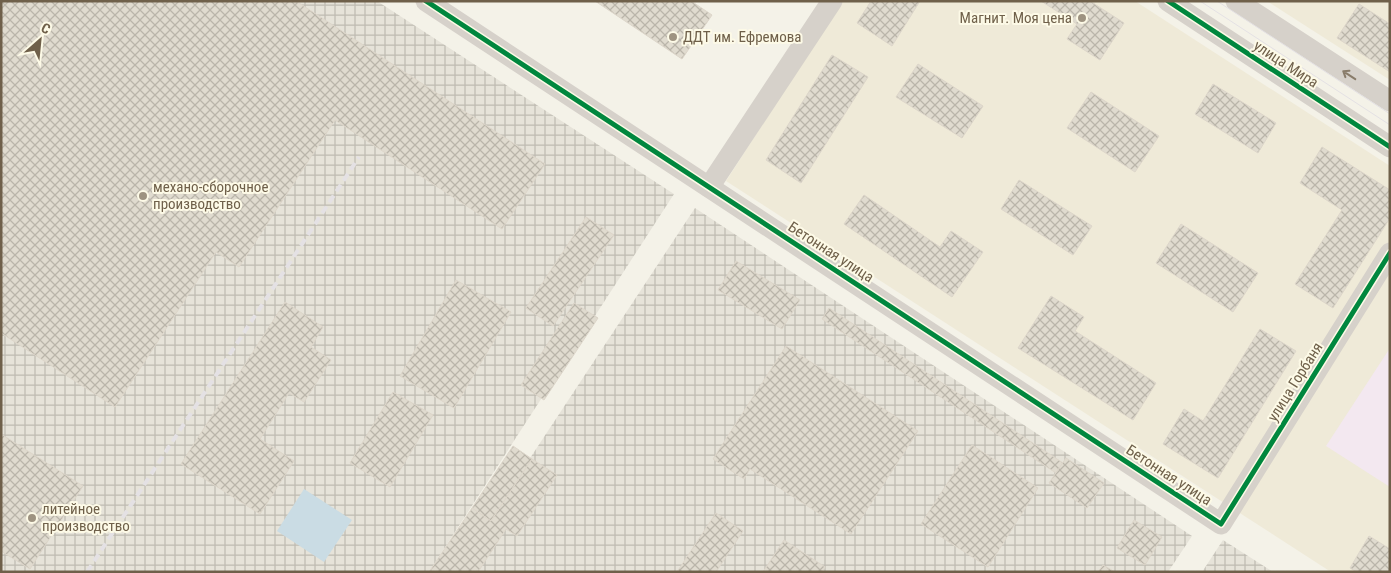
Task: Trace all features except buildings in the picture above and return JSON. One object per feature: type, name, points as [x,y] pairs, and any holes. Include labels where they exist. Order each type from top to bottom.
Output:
[{"type":"street","name":"Бетонная улица","points":[[426,1],[1221,524]]},
{"type":"street","points":[[709,187],[832,1]]},
{"type":"street","name":"улица Мира","points":[[1168,1],[1390,147]]},
{"type":"street","name":"улица Мира","points":[[1236,1],[1390,101]]},
{"type":"street","name":"улица Горбаня","points":[[1221,524],[1390,253]]},
{"type":"shaded area","points":[[1,1],[377,1],[674,194],[429,572],[1,572]]},
{"type":"shaded area","points":[[842,1],[1135,1],[1390,166],[1390,572],[1331,572],[726,181]]},
{"type":"shaded area","points":[[1267,1],[1390,1],[1390,80]]},
{"type":"shaded area","points":[[695,208],[1192,536],[1168,572],[455,572]]},
{"type":"shaded area","points":[[1390,348],[1390,487],[1326,446]]},
{"type":"shaded area","points":[[304,489],[352,520],[324,562],[277,531]]},
{"type":"shaded area","points":[[1223,540],[1273,572],[1202,572]]},
{"type":"tram line","points":[[1200,1],[1390,125]]},
{"type":"tram line","points":[[1217,1],[1390,114]]},
{"type":"railway","points":[[87,572],[359,157]]},
{"type":"cycle path","points":[[426,1],[1221,524],[1390,253]]},
{"type":"cycle path","points":[[1168,1],[1390,147]]},
{"type":"place","name":"Магнит. Моя цена","points":[[1082,18]]},
{"type":"place","name":"ДДТ им. Ефремова","points":[[673,37]]},
{"type":"place","name":"механо-сборочное производство","points":[[143,196]]},
{"type":"place","name":"литейное производство","points":[[32,518]]}]
